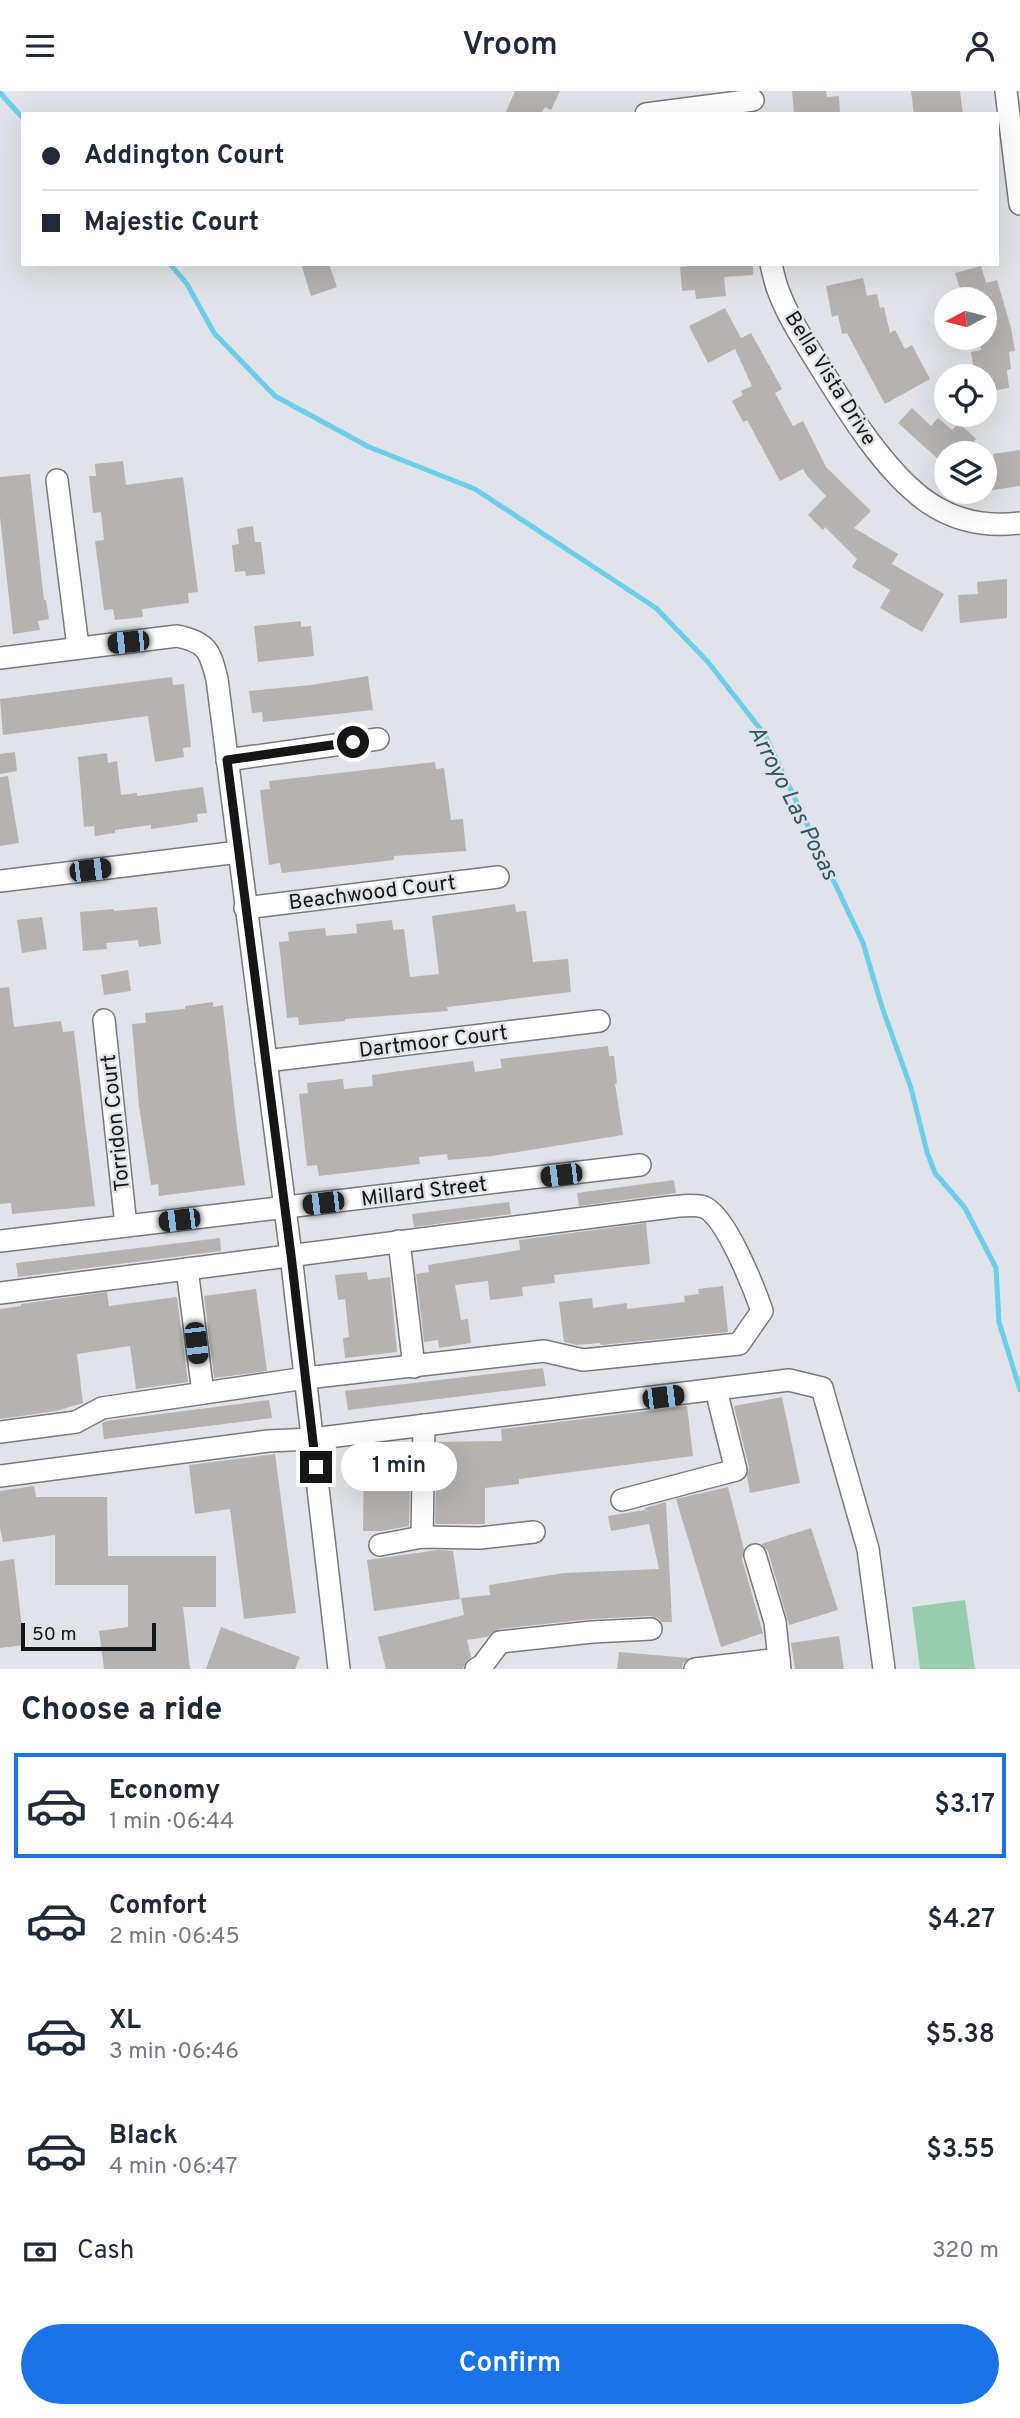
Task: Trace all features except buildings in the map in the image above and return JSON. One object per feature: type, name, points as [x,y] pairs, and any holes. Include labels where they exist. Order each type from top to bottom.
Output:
[{"type":"street","points":[[1006,91],[1020,204]]},
{"type":"street","points":[[664,112],[753,102]]},
{"type":"street","name":"Bella Vista Drive","points":[[772,266],[778,290],[801,337],[846,409],[890,466],[928,502],[968,522],[1020,523]]},
{"type":"street","points":[[57,480],[78,647]]},
{"type":"street","points":[[0,658],[177,636],[194,639],[212,656],[267,1061],[339,1669]]},
{"type":"street","points":[[227,760],[378,739]]},
{"type":"street","points":[[0,881],[239,852]]},
{"type":"street","name":"Beachwood Court","points":[[245,908],[498,877]]},
{"type":"street","name":"Torridon Court","points":[[104,1020],[126,1227]]},
{"type":"street","name":"Dartmoor Court","points":[[267,1061],[599,1021]]},
{"type":"street","name":"Millard Street","points":[[0,1241],[640,1165]]},
{"type":"street","points":[[0,1293],[671,1207],[704,1207],[718,1217],[752,1283],[762,1311],[738,1345],[583,1360],[544,1351],[306,1378],[102,1408],[76,1422],[0,1432]]},
{"type":"street","points":[[399,1241],[414,1367]]},
{"type":"street","points":[[187,1269],[203,1393]]},
{"type":"street","points":[[0,1476],[268,1441],[312,1439],[789,1380],[822,1388],[868,1549],[884,1669]]},
{"type":"street","points":[[622,1500],[736,1470],[716,1390]]},
{"type":"street","points":[[422,1538],[424,1425]]},
{"type":"street","points":[[380,1545],[422,1538],[480,1538],[534,1532]]},
{"type":"street","points":[[695,1669],[779,1664],[775,1622],[755,1555]]},
{"type":"street","points":[[476,1669],[482,1666],[500,1642],[651,1629]]},
{"type":"green space","points":[[965,1600],[975,1669],[920,1669],[912,1607]]},
{"type":"waterway","name":"Arroyo Las Posas","points":[[0,93],[21,116]]},
{"type":"waterway","name":"Arroyo Las Posas","points":[[172,266],[187,284],[214,333],[275,396],[369,447],[475,489],[656,608],[708,662],[765,735],[863,943],[911,1088],[935,1173],[965,1208],[996,1268],[999,1322],[1020,1390]]},
{"type":"route","points":[[316,1467],[227,760],[353,742]]}]
